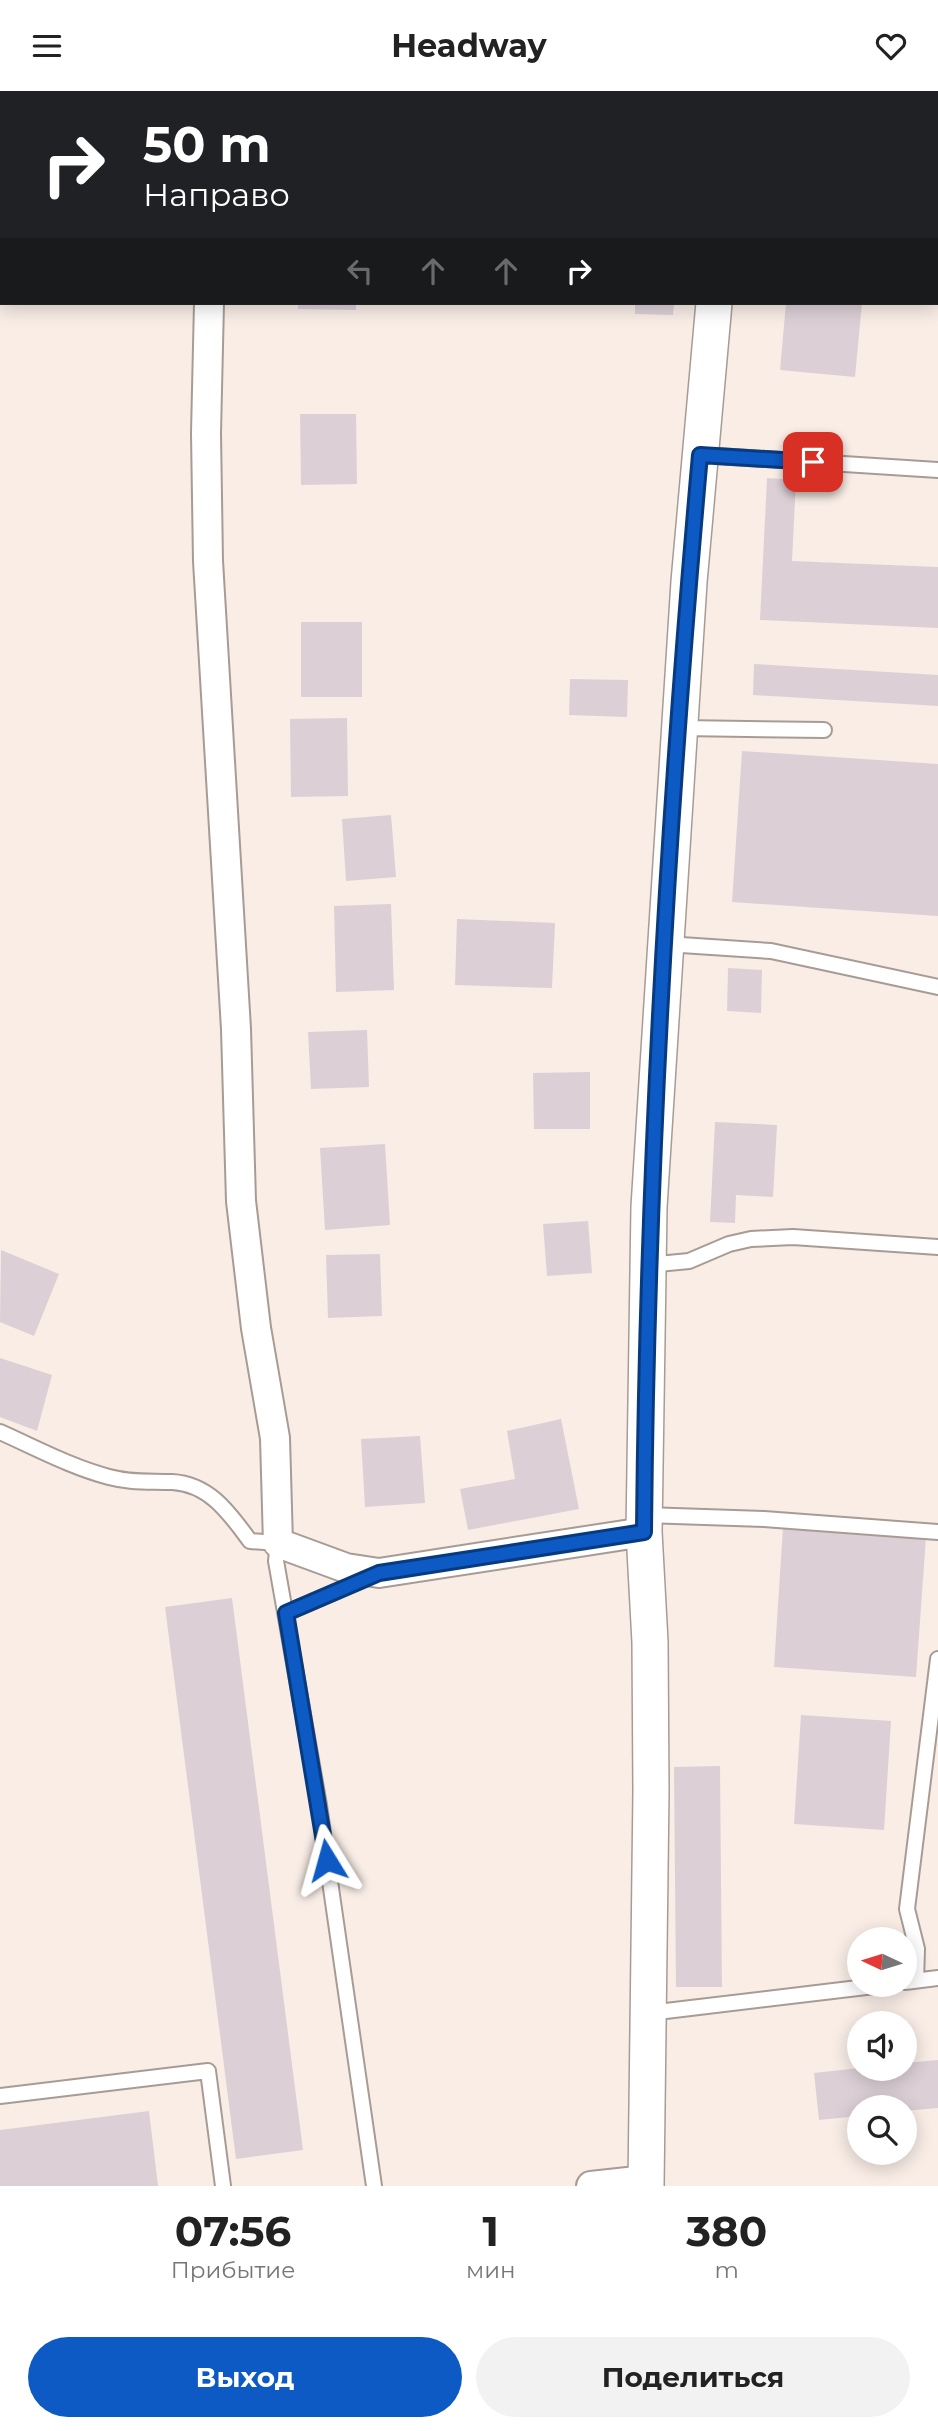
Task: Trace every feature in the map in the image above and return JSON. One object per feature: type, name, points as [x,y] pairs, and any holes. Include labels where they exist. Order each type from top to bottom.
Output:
[{"type":"street","points":[[209,305],[208,561],[233,987],[241,1201],[256,1328],[275,1438],[278,1543],[346,1568],[379,1573],[644,1523]]},
{"type":"street","points":[[590,2186],[646,2183],[650,1669],[644,1523],[648,1265],[664,944],[700,455],[714,305]]},
{"type":"lane","points":[[700,455],[938,470]]},
{"type":"lane","points":[[679,727],[824,730]]},
{"type":"lane","points":[[664,944],[771,951],[938,987]]},
{"type":"lane","points":[[648,1265],[689,1261],[729,1244],[793,1237],[938,1247]]},
{"type":"lane","points":[[0,1432],[111,1478],[144,1484],[173,1482],[197,1487],[228,1511],[250,1541],[278,1543],[276,1561],[319,1805],[374,2186]]},
{"type":"lane","points":[[644,1523],[764,1519],[938,1532]]},
{"type":"lane","points":[[286,1613],[379,1573]]},
{"type":"lane","points":[[911,1927],[906,1909],[938,1659]]},
{"type":"lane","points":[[917,1980],[938,1978]]},
{"type":"lane","points":[[648,2013],[847,1989]]},
{"type":"lane","points":[[0,2096],[208,2070],[223,2186]]},
{"type":"building","points":[[298,305],[356,305],[356,310],[298,309]]},
{"type":"building","points":[[635,305],[674,305],[673,315],[635,314]]},
{"type":"building","points":[[786,305],[862,305],[855,377],[780,370]]},
{"type":"building","points":[[300,414],[356,414],[357,484],[301,485]]},
{"type":"building","points":[[767,478],[796,480],[792,561],[938,567],[938,628],[760,620]]},
{"type":"building","points":[[301,622],[362,622],[362,697],[301,697]]},
{"type":"building","points":[[754,664],[938,675],[938,706],[753,695]]},
{"type":"building","points":[[570,679],[628,680],[627,717],[569,715]]},
{"type":"building","points":[[347,718],[348,796],[291,797],[290,719]]},
{"type":"building","points":[[742,751],[938,764],[938,916],[732,902]]},
{"type":"building","points":[[391,815],[396,877],[346,881],[342,819]]},
{"type":"building","points":[[391,904],[394,990],[336,992],[334,906]]},
{"type":"building","points":[[457,919],[555,923],[552,988],[455,985]]},
{"type":"building","points":[[728,968],[762,970],[761,1013],[727,1011]]},
{"type":"building","points":[[367,1030],[369,1087],[311,1089],[308,1032]]},
{"type":"building","points":[[590,1072],[590,1129],[534,1129],[533,1073]]},
{"type":"building","points":[[715,1122],[777,1125],[773,1197],[736,1195],[735,1223],[710,1222]]},
{"type":"building","points":[[385,1144],[390,1225],[325,1230],[320,1148]]},
{"type":"building","points":[[588,1221],[592,1273],[547,1276],[543,1224]]},
{"type":"building","points":[[1,1250],[59,1274],[34,1336],[0,1322]]},
{"type":"building","points":[[380,1254],[382,1316],[328,1318],[326,1255]]},
{"type":"building","points":[[0,1358],[52,1375],[37,1431],[0,1417]]},
{"type":"building","points":[[561,1419],[579,1509],[468,1530],[460,1489],[515,1479],[507,1431]]},
{"type":"building","points":[[420,1436],[425,1503],[365,1507],[361,1439]]},
{"type":"building","points":[[783,1527],[926,1537],[916,1677],[774,1667]]},
{"type":"building","points":[[232,1598],[303,2150],[236,2159],[165,1607]]},
{"type":"building","points":[[801,1715],[891,1721],[884,1830],[794,1824]]},
{"type":"building","points":[[720,1766],[722,1987],[676,1987],[674,1767]]},
{"type":"building","points":[[938,2060],[938,2108],[917,2110],[917,2095],[847,2095],[847,2117],[819,2120],[814,2073],[847,2069],[847,2081],[917,2081],[917,2062]]},
{"type":"building","points":[[149,2111],[158,2186],[0,2186],[0,2130]]},
{"type":"route","points":[[327,1860],[286,1613],[379,1573],[644,1532],[649,1207],[689,582],[700,455],[813,462]]}]
